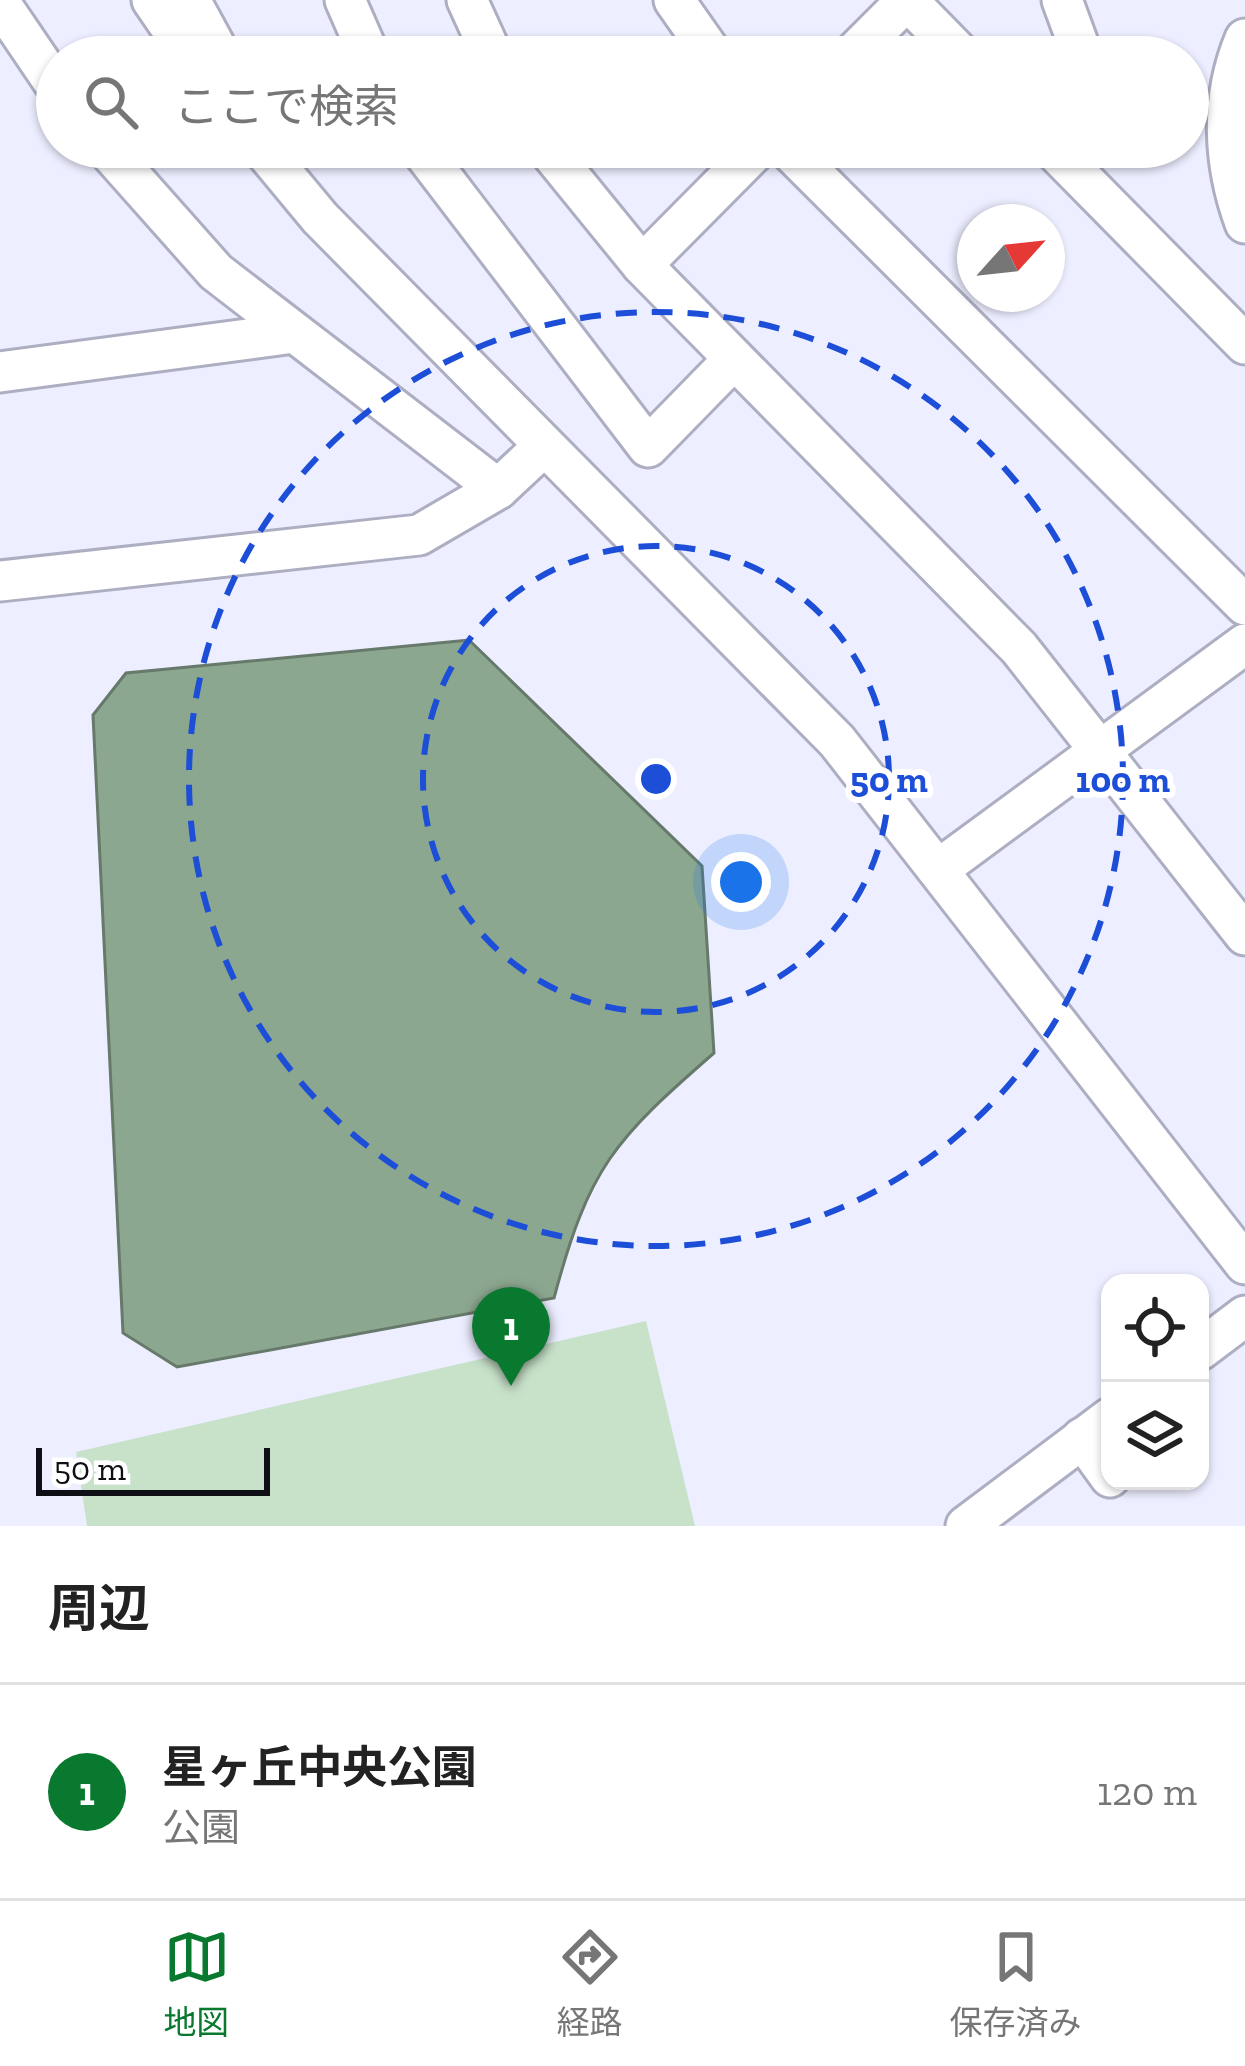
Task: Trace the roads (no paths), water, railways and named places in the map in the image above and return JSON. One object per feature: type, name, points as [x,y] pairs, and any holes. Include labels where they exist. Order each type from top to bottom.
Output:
[{"type":"street","points":[[152,0],[177,36]]},
{"type":"street","points":[[190,0],[210,36]]},
{"type":"street","points":[[345,0],[361,36]]},
{"type":"street","points":[[467,0],[483,36]]},
{"type":"street","points":[[674,0],[699,36]]},
{"type":"street","points":[[871,36],[907,0],[942,36]]},
{"type":"street","points":[[1062,0],[1075,36]]},
{"type":"street","points":[[0,4],[36,56]]},
{"type":"street","points":[[1245,39],[1228,80],[1229,180],[1245,224]]},
{"type":"street","points":[[124,168],[216,272],[498,489]]},
{"type":"street","points":[[278,168],[320,218],[543,447],[837,741],[1245,1264]]},
{"type":"street","points":[[288,168],[320,218]]},
{"type":"street","points":[[435,168],[648,447],[734,358]]},
{"type":"street","points":[[563,168],[642,265],[1019,648],[1245,935]]},
{"type":"street","points":[[642,265],[738,168]]},
{"type":"street","points":[[807,168],[1245,605]]},
{"type":"street","points":[[1083,168],[1245,344]]},
{"type":"street","points":[[4,360],[294,333]]},
{"type":"street","points":[[0,581],[418,535],[498,489],[543,447]]},
{"type":"street","points":[[939,869],[1103,753],[1245,644]]},
{"type":"street","points":[[1209,1343],[1245,1316]]},
{"type":"street","points":[[966,1526],[1096,1428]]},
{"type":"place","name":"星ヶ丘中央公園","points":[[511,1386]]}]
